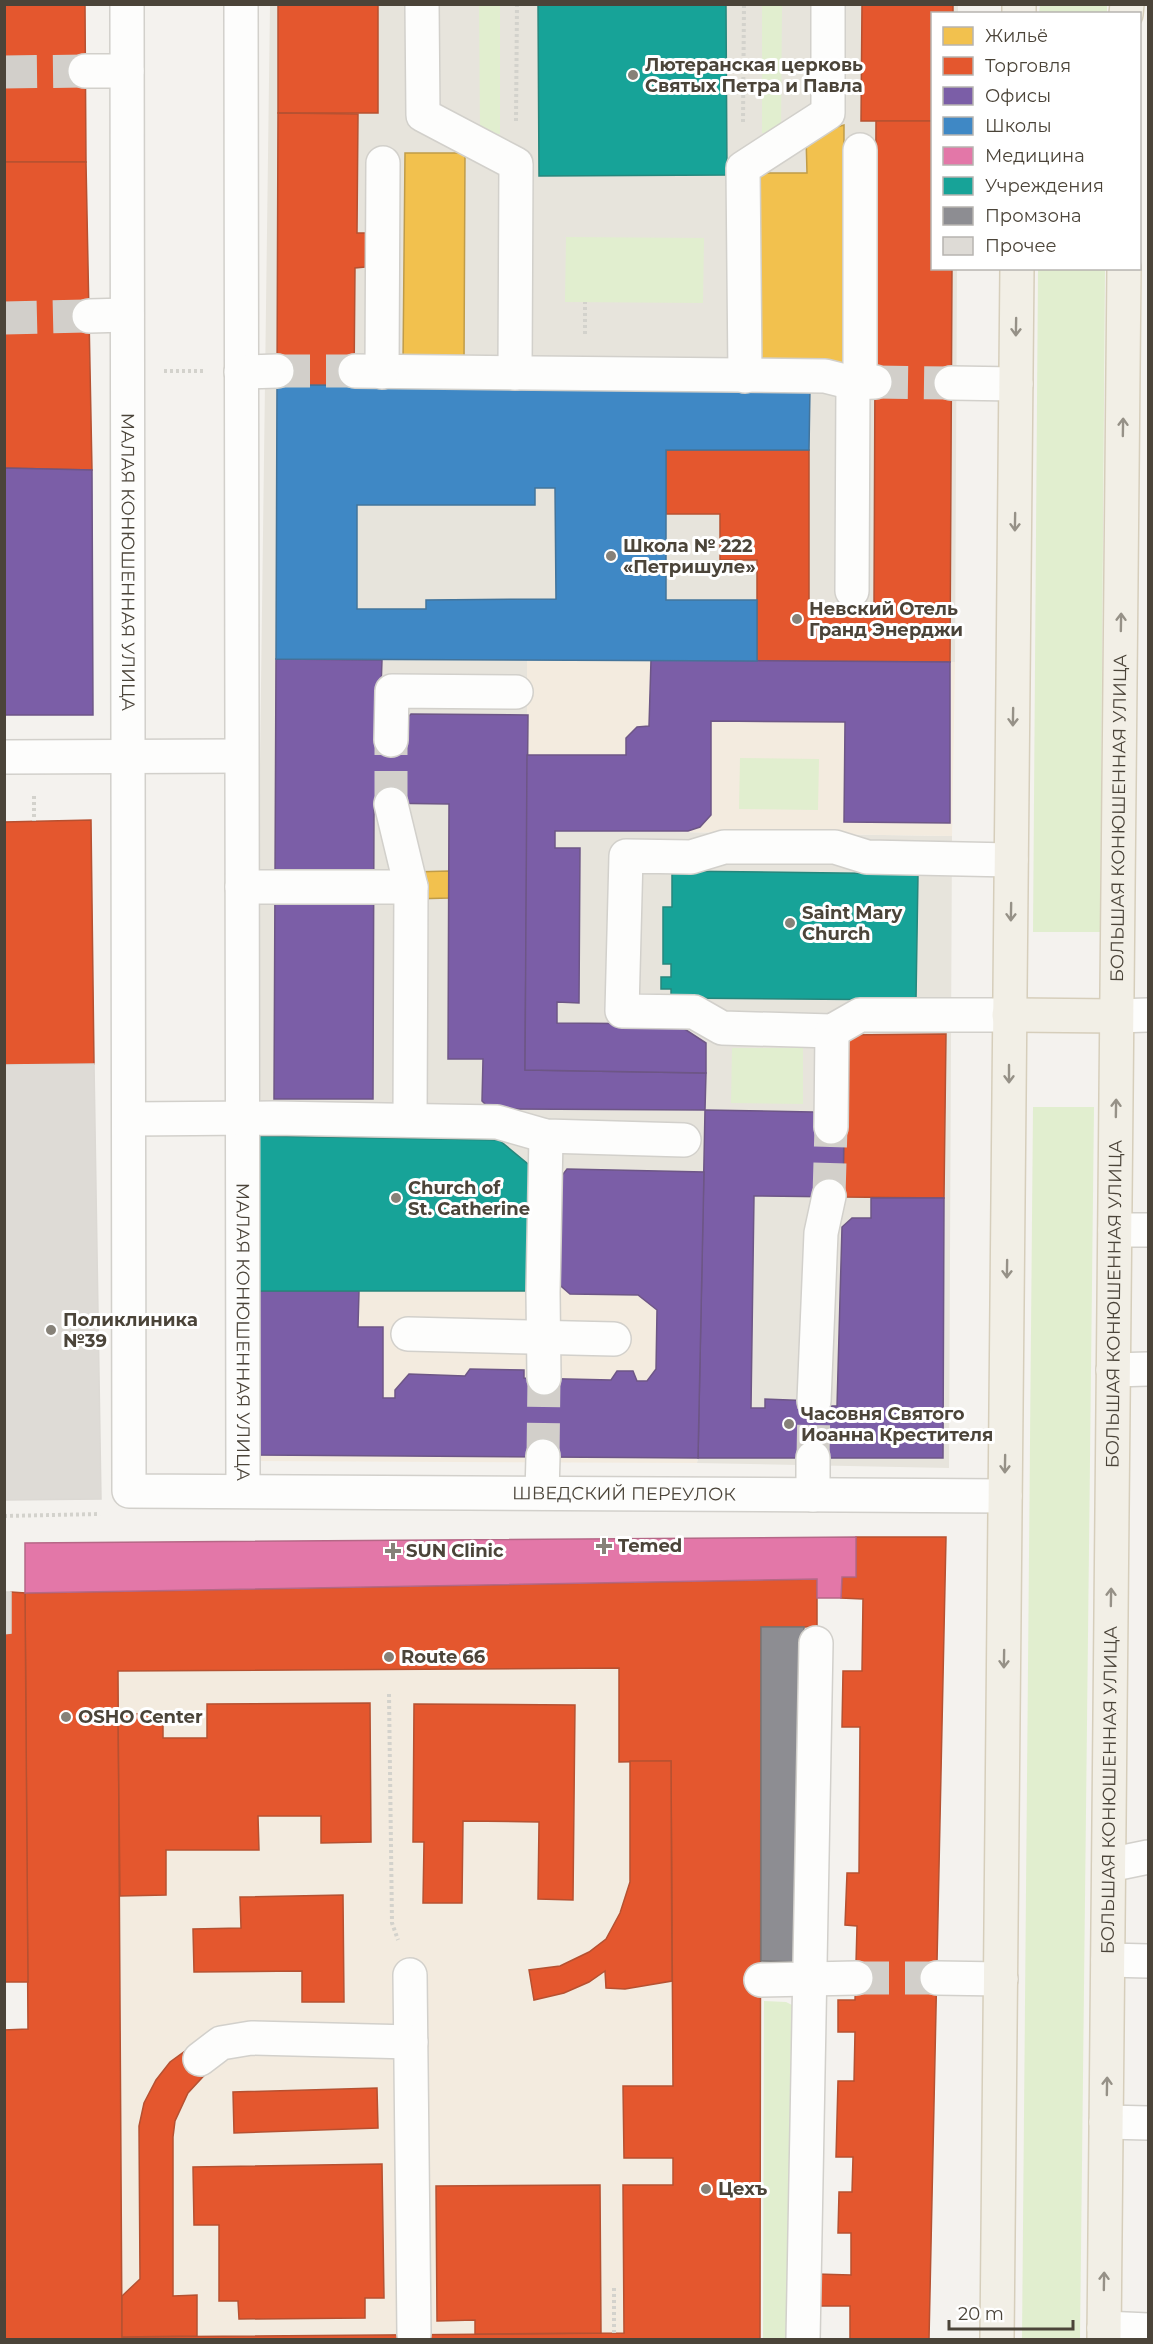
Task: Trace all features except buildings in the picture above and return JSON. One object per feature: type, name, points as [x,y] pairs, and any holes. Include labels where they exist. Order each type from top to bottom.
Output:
[{"type":"main road","points":[[997,2340],[1017,270]]},
{"type":"main road","name":"БОЛЬШАЯ КОНЮШЕННАЯ УЛИЦА","points":[[1104,2334],[1124,270]]},
{"type":"main road","points":[[1009,1015],[1116,1016]]},
{"type":"street","name":"МАЛАЯ КОНЮШЕННАЯ УЛИЦА","points":[[127,4],[129,1491],[243,1491],[241,4]]},
{"type":"street","points":[[422,4],[423,115],[516,164],[515,372]]},
{"type":"street","points":[[745,376],[743,168],[828,113],[828,4]]},
{"type":"street","points":[[85,71],[127,71]]},
{"type":"street","points":[[852,591],[863,382],[860,150]]},
{"type":"street","points":[[383,163],[368,371],[825,376],[863,382]]},
{"type":"street","points":[[89,316],[128,315]]},
{"type":"street","points":[[241,372],[277,371]]},
{"type":"street","points":[[951,383],[1016,384]]},
{"type":"street","points":[[391,740],[392,691],[516,692]]},
{"type":"street","points":[[4,757],[242,756]]},
{"type":"street","points":[[391,804],[411,887],[410,1120]]},
{"type":"street","points":[[1009,1015],[860,1015],[832,1031],[722,1028],[694,1012],[622,1011],[626,856],[691,857],[724,847],[813,847],[835,848],[867,857],[1011,860]]},
{"type":"street","points":[[242,887],[411,887]]},
{"type":"street","points":[[1116,1016],[1149,1015]]},
{"type":"street","points":[[831,1127],[832,1031]]},
{"type":"street","points":[[129,1109],[242,1108],[410,1120],[497,1122],[546,1136],[684,1140]]},
{"type":"street","points":[[544,1378],[546,1136]]},
{"type":"street","points":[[814,1401],[821,1233],[830,1196]]},
{"type":"street","points":[[1115,1230],[1149,1230]]},
{"type":"street","points":[[408,1334],[614,1339]]},
{"type":"street","points":[[1113,1370],[1149,1369]]},
{"type":"street","points":[[542,1493],[543,1456]]},
{"type":"street","points":[[813,1458],[813,1495]]},
{"type":"street","name":"ШВЕДСКИЙ ПЕРЕУЛОК","points":[[243,1491],[1005,1496]]},
{"type":"street","points":[[803,2340],[816,1643]]},
{"type":"street","points":[[1108,1865],[1149,1857]]},
{"type":"street","points":[[1108,1960],[1149,1961]]},
{"type":"street","points":[[410,1975],[414,2334]]},
{"type":"street","points":[[761,1980],[856,1978]]},
{"type":"street","points":[[937,1978],[1000,1979]]},
{"type":"street","points":[[200,2059],[221,2043],[251,2038],[411,2042]]},
{"type":"street","points":[[1106,2122],[1149,2123]]},
{"type":"street","points":[[1104,2334],[1149,2330]]},
{"type":"path","points":[[516,164],[517,4]]},
{"type":"path","points":[[743,168],[744,4]]},
{"type":"path","points":[[128,371],[241,372]]},
{"type":"path","points":[[34,796],[34,821]]},
{"type":"path","points":[[4,1516],[110,1515]]},
{"type":"path","points":[[389,1694],[392,1923],[410,1975]]},
{"type":"path","points":[[614,2285],[614,2333]]},
{"type":"shaded area","points":[[270,5],[958,5],[958,12],[931,12],[931,270],[957,270],[955,662],[527,661],[527,830],[952,836],[949,1468],[697,1463],[698,1458],[253,1290]]},
{"type":"shaded area","points":[[527,660],[955,662],[952,836],[527,830]]},
{"type":"shaded area","points":[[533,1168],[704,1172],[697,1463],[254,1461],[253,1290]]},
{"type":"shaded area","points":[[25,1593],[817,1627],[761,1627],[760,2339],[5,2339],[4,2030],[28,2029]]},
{"type":"green space","points":[[479,5],[500,5],[500,134],[480,133]]},
{"type":"green space","points":[[762,5],[782,5],[781,133],[762,133]]},
{"type":"green space","points":[[1040,5],[1107,5],[1107,12],[1039,12]]},
{"type":"green space","points":[[566,237],[704,238],[703,303],[565,302]]},
{"type":"green space","points":[[1038,270],[1105,270],[1100,932],[1033,932]]},
{"type":"green space","points":[[740,758],[819,759],[818,810],[739,809]]},
{"type":"green space","points":[[732,1048],[803,1048],[803,1104],[731,1103]]},
{"type":"green space","points":[[1033,1107],[1094,1107],[1080,2340],[1022,2339]]},
{"type":"green space","points":[[764,2001],[786,2002],[794,2006],[792,2339],[763,2340]]},
{"type":"tunnel","points":[[4,72],[85,71]]},
{"type":"tunnel","points":[[4,318],[89,316]]},
{"type":"tunnel","points":[[277,371],[355,371]]},
{"type":"tunnel","points":[[875,382],[951,383]]},
{"type":"tunnel","points":[[391,740],[391,804]]},
{"type":"tunnel","points":[[829,1196],[831,1127]]},
{"type":"tunnel","points":[[543,1456],[544,1378]]},
{"type":"tunnel","points":[[813,1458],[814,1401]]},
{"type":"tunnel","points":[[856,1978],[937,1978]]},
{"type":"place","name":"Лютеранская церковь Святых Петра и Павла","points":[[633,75]]},
{"type":"place","name":"Школа № 222 «Петришуле»","points":[[611,556]]},
{"type":"place","name":"Невский Отель Гранд Энерджи","points":[[797,619]]},
{"type":"place","name":"Saint Mary Church","points":[[790,923]]},
{"type":"place","name":"Church of St. Catherine","points":[[396,1198]]},
{"type":"place","name":"Поликлиника №39","points":[[51,1330]]},
{"type":"place","name":"Часовня Святого Иоанна Крестителя","points":[[789,1424]]},
{"type":"place","name":"Temed","points":[[604,1546]]},
{"type":"place","name":"SUN Clinic","points":[[393,1551]]},
{"type":"place","name":"Route 66","points":[[389,1657]]},
{"type":"place","name":"OSHO Center","points":[[66,1717]]},
{"type":"place","name":"Цехъ","points":[[706,2189]]}]
